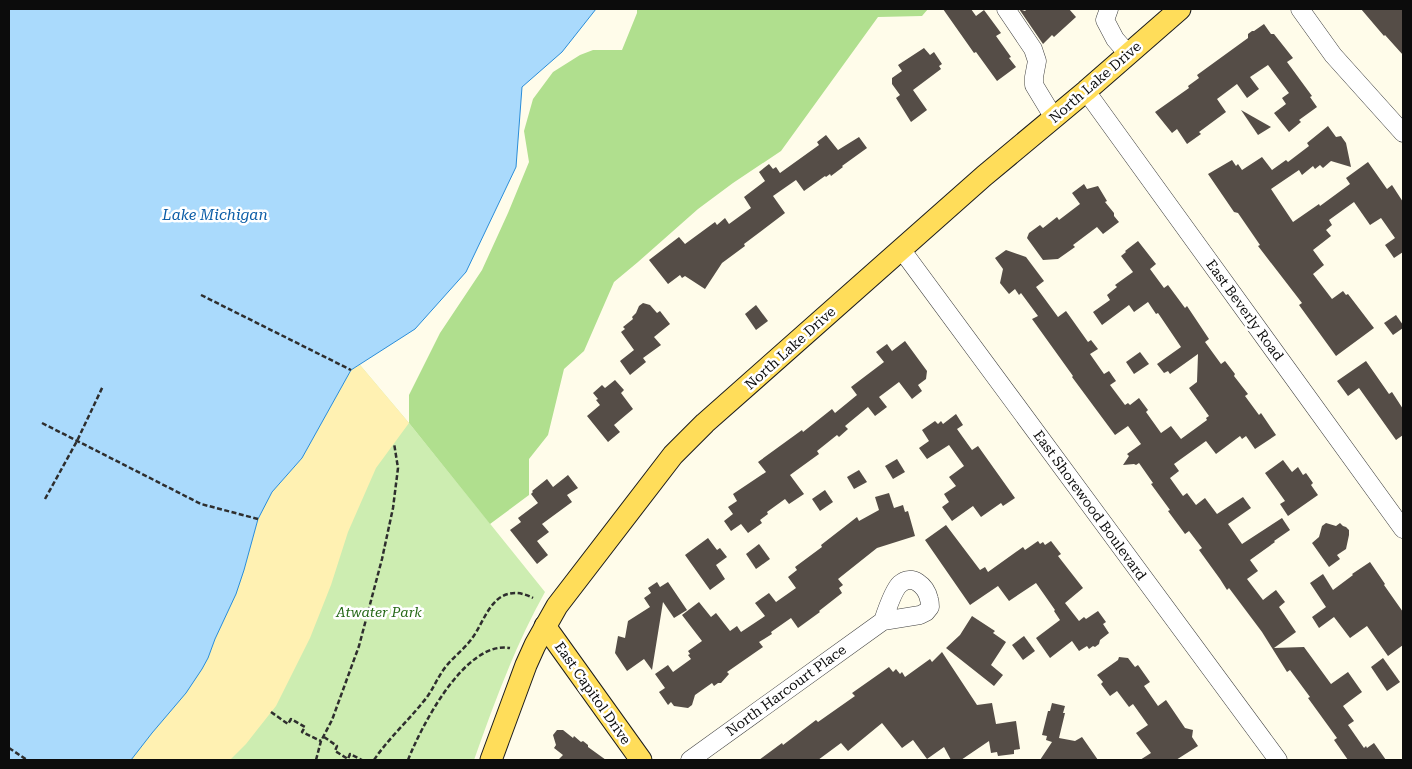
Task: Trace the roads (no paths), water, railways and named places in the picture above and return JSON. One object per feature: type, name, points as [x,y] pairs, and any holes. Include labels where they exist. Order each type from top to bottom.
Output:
[{"type":"main road","name":"North Lake Drive","points":[[491,760],[526,665],[557,606],[673,455],[705,423],[901,249],[1180,9]]},
{"type":"main road","name":"East Capitol Drive","points":[[546,626],[641,760]]},
{"type":"street","points":[[1006,9],[1033,49],[1037,61],[1034,84],[1054,118]]},
{"type":"street","points":[[1109,9],[1105,20],[1115,38],[1128,54]]},
{"type":"street","points":[[1300,9],[1333,55],[1403,133]]},
{"type":"street","name":"East Beverly Road","points":[[1086,91],[1403,530]]},
{"type":"street","name":"East Shorewood Boulevard","points":[[901,249],[1278,760]]},
{"type":"street","name":"North Harcourt Place","points":[[690,760],[883,620]]},
{"type":"water","name":"Lake Michigan","points":[[9,9],[596,9],[562,52],[522,87],[516,167],[466,272],[415,329],[351,370],[302,458],[272,492],[258,519],[236,594],[202,669],[186,693],[131,760],[9,760]]},
{"type":"park label","name":"Atwater Park","points":[[379,612]]}]
